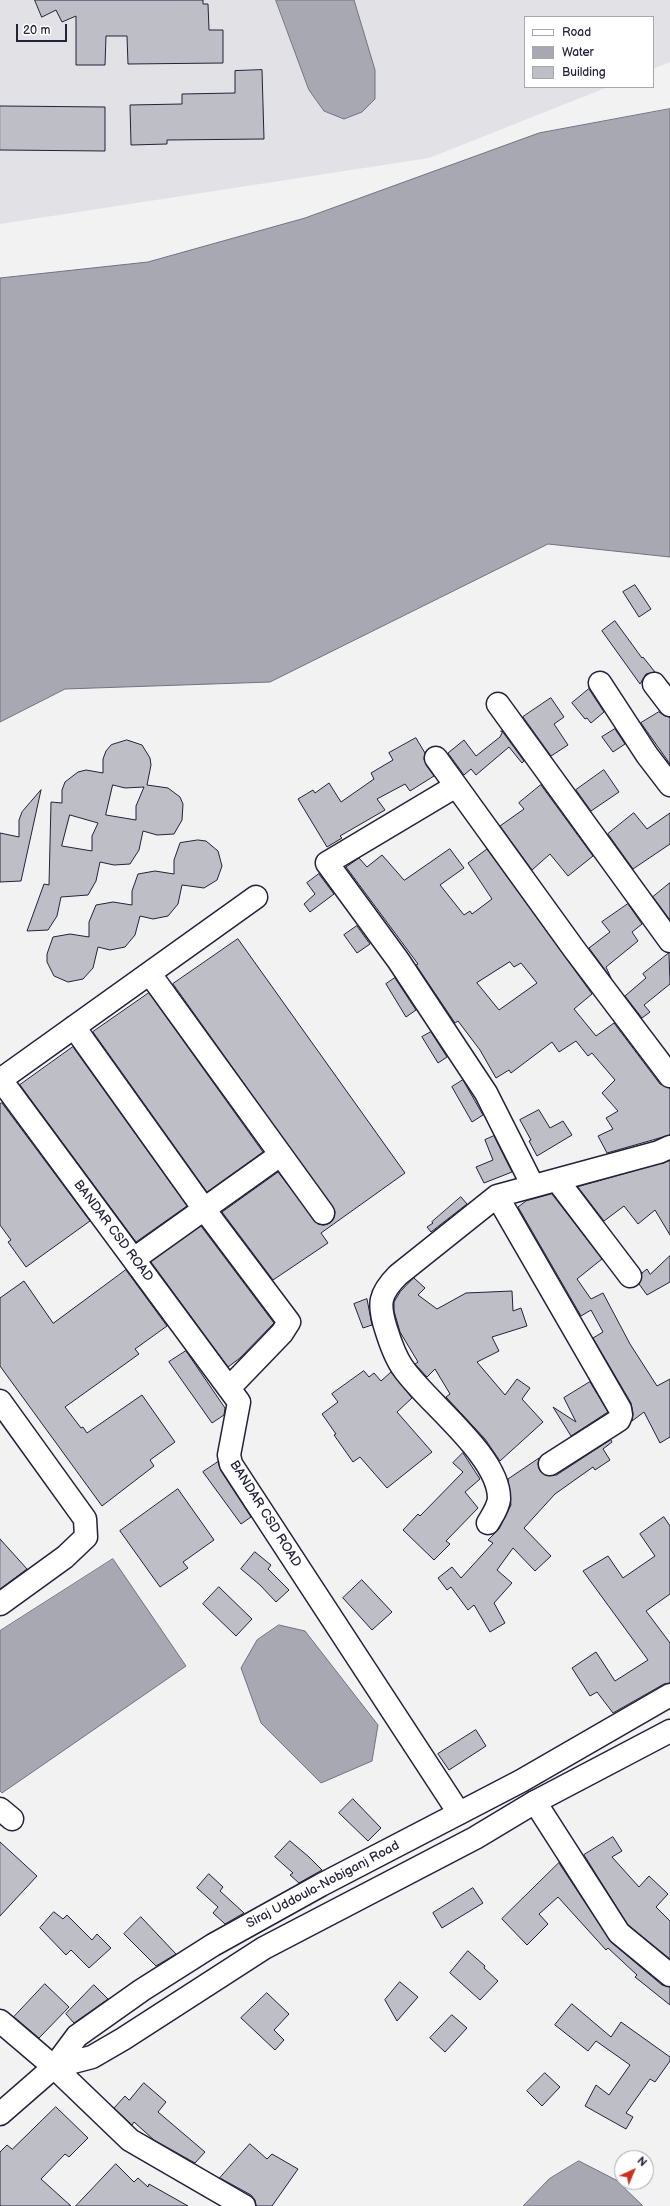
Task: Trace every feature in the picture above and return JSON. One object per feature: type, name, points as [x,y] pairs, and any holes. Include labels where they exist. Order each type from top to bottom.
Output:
[{"type":"street","points":[[600,683],[647,755],[670,785]]},
{"type":"street","points":[[654,684],[670,705]]},
{"type":"street","points":[[498,704],[670,941]]},
{"type":"street","points":[[436,758],[574,949],[670,1076]]},
{"type":"street","points":[[456,786],[327,863],[398,960],[486,1093],[533,1186]]},
{"type":"street","points":[[0,1080],[256,897]]},
{"type":"street","points":[[150,974],[323,1212]]},
{"type":"street","points":[[74,1027],[204,1209],[289,1322],[282,1333],[229,1388]]},
{"type":"street","name":"BANDAR CSD ROAD","points":[[0,1080],[239,1402],[229,1455],[231,1464],[459,1813]]},
{"type":"street","points":[[488,1523],[496,1509],[499,1499],[493,1476],[480,1452],[403,1368],[389,1340],[381,1313],[381,1297],[388,1285],[398,1275],[497,1196],[659,1152],[670,1147]]},
{"type":"street","points":[[134,1259],[280,1154]]},
{"type":"street","points":[[557,1180],[630,1276]]},
{"type":"street","points":[[497,1196],[620,1410],[621,1415],[619,1420],[550,1464]]},
{"type":"street","points":[[0,1401],[85,1519],[86,1537],[65,1557],[0,1604]]},
{"type":"street","name":"Siraj Uddoula-Nobiganj Road","points":[[0,2114],[54,2067],[77,2036],[142,1990],[213,1945],[321,1885],[521,1781],[610,1728],[670,1695]]},
{"type":"street","points":[[610,1728],[625,1754]]},
{"type":"street","name":"Siraj Uddoula-Nobiganj Road","points":[[54,2067],[92,2056],[123,2039],[264,1948],[475,1838],[535,1802],[670,1731]]},
{"type":"street","points":[[535,1802],[619,1933],[670,1975]]},
{"type":"street","points":[[0,2021],[54,2067],[130,2140],[244,2206]]},
{"type":"shaded area","points":[[0,0],[670,0],[670,62],[654,69],[654,16],[524,16],[524,88],[605,88],[429,158],[0,224]]},
{"type":"water","points":[[276,0],[354,0],[375,70],[375,99],[362,112],[344,119],[324,111],[309,90]]},
{"type":"water","points":[[670,109],[670,557],[548,544],[270,682],[65,689],[0,722],[0,278],[148,262],[305,218],[539,133]]},
{"type":"water","points":[[113,1559],[186,1666],[2,1793],[0,1791],[0,1631]]},
{"type":"water","points":[[279,1625],[305,1631],[378,1725],[372,1761],[321,1783],[261,1723],[241,1668],[257,1640]]},
{"type":"water","points":[[579,2161],[614,2179],[614,2190],[626,2190],[643,2206],[523,2206],[549,2179]]},
{"type":"building","points":[[35,0],[203,0],[203,4],[208,4],[209,30],[223,30],[223,63],[128,64],[127,36],[106,36],[105,65],[76,65],[76,16],[62,22],[56,10],[42,17]]},
{"type":"building","points":[[262,70],[264,139],[167,140],[167,144],[131,145],[130,105],[182,104],[182,94],[235,93],[235,71]]},
{"type":"building","points":[[0,106],[105,107],[105,151],[0,150]]},
{"type":"building","points":[[635,585],[651,609],[639,617],[623,592]]},
{"type":"building","points":[[615,621],[642,658],[643,657],[655,672],[646,674],[640,684],[602,631]]},
{"type":"building","points":[[589,689],[604,712],[591,723],[587,718],[585,719],[572,703]]},
{"type":"building","points":[[551,698],[564,717],[554,724],[568,745],[551,756],[523,717]]},
{"type":"building","points":[[659,712],[670,717],[670,764],[641,723]]},
{"type":"building","points":[[615,729],[625,744],[613,752],[602,737]]},
{"type":"building","points":[[501,731],[524,761],[522,763],[509,747],[476,775],[471,769],[464,775],[448,753],[464,740],[476,756],[500,737],[502,733]]},
{"type":"building","points":[[416,738],[425,753],[424,759],[426,765],[434,776],[410,791],[405,784],[377,799],[385,810],[340,836],[342,838],[327,847],[298,799],[313,790],[315,793],[329,783],[341,802],[374,779],[371,773],[393,760],[389,753]]},
{"type":"building","points":[[127,740],[142,745],[150,758],[151,765],[147,785],[168,788],[180,797],[183,804],[182,820],[174,834],[157,835],[143,831],[139,850],[130,864],[114,865],[100,862],[96,881],[88,895],[61,897],[57,916],[48,930],[27,931],[44,884],[49,885],[51,802],[62,803],[62,790],[65,782],[78,772],[86,770],[103,773],[103,759],[106,751],[111,745]],"holes":[[[113,785],[125,788],[144,787],[136,806],[136,820],[106,815]],[[70,815],[98,823],[92,836],[92,851],[62,846]]]},
{"type":"building","points":[[604,770],[619,792],[591,811],[576,790]]},
{"type":"building","points":[[541,785],[593,856],[568,876],[550,854],[532,870],[500,826],[524,809],[519,803]]},
{"type":"building","points":[[41,790],[21,881],[0,882],[0,833],[19,837],[19,820],[22,812]]},
{"type":"building","points":[[634,813],[647,829],[670,813],[670,844],[633,869],[608,834]]},
{"type":"building","points":[[198,840],[206,841],[218,851],[222,866],[217,880],[204,888],[182,885],[178,904],[168,916],[153,919],[140,916],[135,935],[125,947],[110,950],[98,947],[93,968],[83,979],[68,982],[54,976],[47,962],[47,954],[53,937],[70,934],[89,937],[89,922],[96,905],[113,902],[132,905],[132,891],[138,874],[155,871],[174,874],[174,860],[180,843]]},
{"type":"building","points":[[450,849],[464,868],[440,885],[464,915],[470,911],[472,914],[492,899],[468,863],[487,849],[592,994],[574,1009],[596,1036],[614,1023],[660,1084],[670,1088],[670,1135],[607,1153],[598,1136],[613,1129],[606,1118],[618,1111],[602,1093],[615,1080],[592,1053],[588,1056],[576,1041],[559,1052],[552,1042],[511,1073],[509,1070],[496,1078],[480,1050],[458,1021],[455,1023],[416,965],[418,964],[346,867],[359,858],[367,867],[382,855],[404,880]],"holes":[[[510,962],[514,967],[521,963],[537,983],[499,1010],[477,983]]]},
{"type":"building","points":[[319,874],[334,894],[310,912],[304,904],[315,894],[307,883]]},
{"type":"building","points":[[670,883],[670,920],[653,897]]},
{"type":"building","points":[[628,904],[642,924],[632,932],[638,941],[606,967],[611,978],[589,948],[610,932],[602,922]]},
{"type":"building","points":[[357,926],[370,944],[357,953],[344,935]]},
{"type":"building","points":[[238,939],[405,1173],[321,1233],[328,1243],[273,1280],[222,1212],[278,1172],[318,1224],[324,1225],[330,1223],[334,1218],[335,1211],[173,984]]},
{"type":"building","points":[[669,953],[670,984],[644,1005],[650,1012],[642,1018],[625,996],[646,978],[643,974]]},
{"type":"building","points":[[395,978],[416,1010],[406,1017],[386,984]]},
{"type":"building","points":[[149,993],[263,1152],[207,1192],[93,1032]]},
{"type":"building","points":[[431,1032],[447,1057],[438,1063],[422,1037]]},
{"type":"building","points":[[73,1047],[187,1206],[136,1242],[20,1085]]},
{"type":"building","points":[[463,1080],[483,1115],[472,1122],[452,1087]]},
{"type":"building","points":[[2,1103],[90,1221],[26,1267],[8,1242],[11,1240],[0,1225],[0,1104]]},
{"type":"building","points":[[539,1110],[550,1128],[563,1121],[572,1135],[537,1156],[529,1141],[531,1140],[520,1120]]},
{"type":"building","points":[[494,1136],[512,1172],[484,1183],[476,1167],[493,1160],[485,1140]]},
{"type":"building","points":[[670,1161],[670,1235],[655,1210],[638,1224],[624,1206],[604,1221],[578,1187]]},
{"type":"building","points":[[552,1194],[602,1259],[577,1279],[591,1299],[603,1293],[630,1344],[657,1386],[670,1379],[670,1437],[660,1443],[644,1412],[632,1421],[633,1413],[631,1403],[593,1338],[603,1332],[591,1310],[581,1316],[518,1207],[526,1201]]},
{"type":"building","points":[[461,1197],[467,1204],[431,1232],[427,1227]]},
{"type":"building","points":[[201,1226],[274,1323],[240,1358],[228,1367],[151,1262]]},
{"type":"building","points":[[670,1256],[670,1282],[647,1295],[639,1284],[642,1273],[647,1269],[650,1274]]},
{"type":"building","points":[[126,1270],[167,1326],[135,1349],[139,1354],[65,1407],[81,1428],[83,1427],[87,1433],[142,1395],[175,1442],[150,1460],[154,1466],[102,1506],[0,1366],[0,1298],[24,1281],[53,1323]]},
{"type":"building","points":[[414,1278],[425,1288],[418,1295],[437,1309],[466,1293],[512,1291],[513,1311],[521,1308],[527,1326],[492,1337],[499,1351],[477,1362],[505,1395],[517,1379],[530,1388],[522,1399],[543,1422],[500,1461],[485,1439],[446,1397],[450,1394],[435,1369],[427,1377],[415,1364],[418,1362],[400,1332],[394,1311],[394,1302],[400,1292]]},
{"type":"building","points":[[367,1299],[372,1325],[363,1328],[354,1304]]},
{"type":"building","points":[[186,1351],[225,1408],[224,1415],[212,1423],[169,1362]]},
{"type":"building","points":[[364,1371],[369,1377],[374,1373],[381,1381],[391,1372],[412,1398],[397,1412],[432,1452],[387,1488],[360,1457],[353,1462],[334,1435],[336,1434],[322,1414],[338,1402],[332,1394]]},
{"type":"building","points":[[590,1382],[608,1412],[571,1436],[553,1407],[576,1422],[564,1398]]},
{"type":"building","points":[[611,1440],[612,1442],[603,1449],[610,1460],[595,1470],[593,1467],[555,1494],[524,1528],[551,1556],[535,1571],[513,1548],[497,1570],[512,1583],[494,1603],[505,1623],[490,1632],[474,1605],[468,1610],[451,1587],[447,1590],[438,1578],[452,1567],[461,1578],[493,1543],[488,1540],[499,1529],[511,1505],[508,1479],[539,1458],[538,1464],[540,1471],[545,1475],[556,1475]]},
{"type":"building","points":[[463,1453],[480,1479],[465,1492],[478,1508],[446,1541],[450,1544],[434,1560],[403,1530],[418,1514],[420,1516],[463,1472],[453,1463]]},
{"type":"building","points":[[218,1462],[221,1471],[251,1517],[241,1524],[203,1472]]},
{"type":"building","points":[[178,1489],[214,1540],[183,1562],[188,1568],[160,1587],[120,1531]]},
{"type":"building","points":[[664,1517],[670,1526],[670,1594],[646,1611],[670,1643],[670,1683],[664,1684],[613,1713],[597,1692],[590,1696],[572,1668],[596,1652],[615,1681],[648,1660],[583,1571],[608,1556],[623,1578],[655,1556],[640,1534]]},
{"type":"building","points":[[0,1539],[27,1569],[0,1589]]},
{"type":"building","points":[[255,1552],[271,1565],[268,1569],[289,1590],[276,1602],[260,1585],[241,1569]]},
{"type":"building","points":[[362,1580],[392,1612],[372,1630],[343,1598]]},
{"type":"building","points":[[219,1587],[252,1619],[236,1636],[203,1604]]},
{"type":"building","points":[[476,1730],[486,1746],[449,1770],[438,1754]]},
{"type":"building","points":[[353,1799],[381,1828],[368,1841],[339,1813]]},
{"type":"building","points":[[613,1837],[622,1851],[612,1857],[639,1887],[649,1876],[668,1894],[656,1907],[670,1921],[670,1959],[628,1925],[584,1855]]},
{"type":"building","points":[[290,1841],[322,1870],[299,1883],[290,1875],[293,1873],[275,1857]]},
{"type":"building","points":[[0,1842],[37,1876],[0,1916]]},
{"type":"building","points":[[559,1863],[611,1942],[662,1985],[670,1987],[670,2005],[635,1977],[637,1975],[608,1948],[606,1950],[558,1897],[539,1914],[548,1924],[527,1945],[502,1919]]},
{"type":"building","points":[[209,1874],[223,1887],[220,1891],[244,1913],[225,1924],[213,1913],[218,1907],[197,1888]]},
{"type":"building","points":[[473,1888],[483,1903],[442,1928],[433,1913]]},
{"type":"building","points":[[54,1912],[63,1919],[67,1915],[92,1940],[97,1934],[111,1948],[89,1968],[71,1950],[66,1955],[40,1928]]},
{"type":"building","points":[[141,1917],[176,1954],[156,1966],[124,1934]]},
{"type":"building","points":[[468,1951],[485,1966],[484,1968],[498,1981],[480,2000],[450,1973]]},
{"type":"building","points":[[400,1982],[418,1997],[397,2021],[385,2000]]},
{"type":"building","points":[[45,1984],[69,2007],[39,2038],[14,2017]]},
{"type":"building","points":[[94,1985],[108,1999],[74,2023],[66,2014]]},
{"type":"building","points":[[267,1993],[289,2014],[274,2030],[284,2040],[275,2050],[241,2018]]},
{"type":"building","points":[[572,2004],[611,2037],[621,2022],[670,2057],[670,2061],[655,2082],[650,2079],[626,2113],[633,2117],[626,2129],[585,2106],[596,2085],[609,2095],[630,2065],[596,2041],[588,2051],[555,2025]]},
{"type":"building","points":[[452,2015],[467,2028],[445,2052],[430,2038]]},
{"type":"building","points":[[545,2073],[560,2087],[542,2106],[527,2091]]},
{"type":"building","points":[[144,2083],[166,2102],[158,2112],[205,2152],[195,2163],[154,2140],[134,2122],[132,2125],[114,2108],[125,2096],[129,2100]]},
{"type":"building","points":[[56,2107],[88,2138],[69,2157],[65,2154],[41,2179],[71,2206],[0,2206],[0,2152],[7,2145],[12,2149]]},
{"type":"building","points":[[250,2144],[267,2159],[272,2154],[298,2169],[272,2206],[256,2206],[255,2200],[251,2195],[220,2178]]},
{"type":"building","points":[[116,2164],[134,2182],[138,2178],[148,2187],[149,2184],[188,2206],[76,2206]]}]
